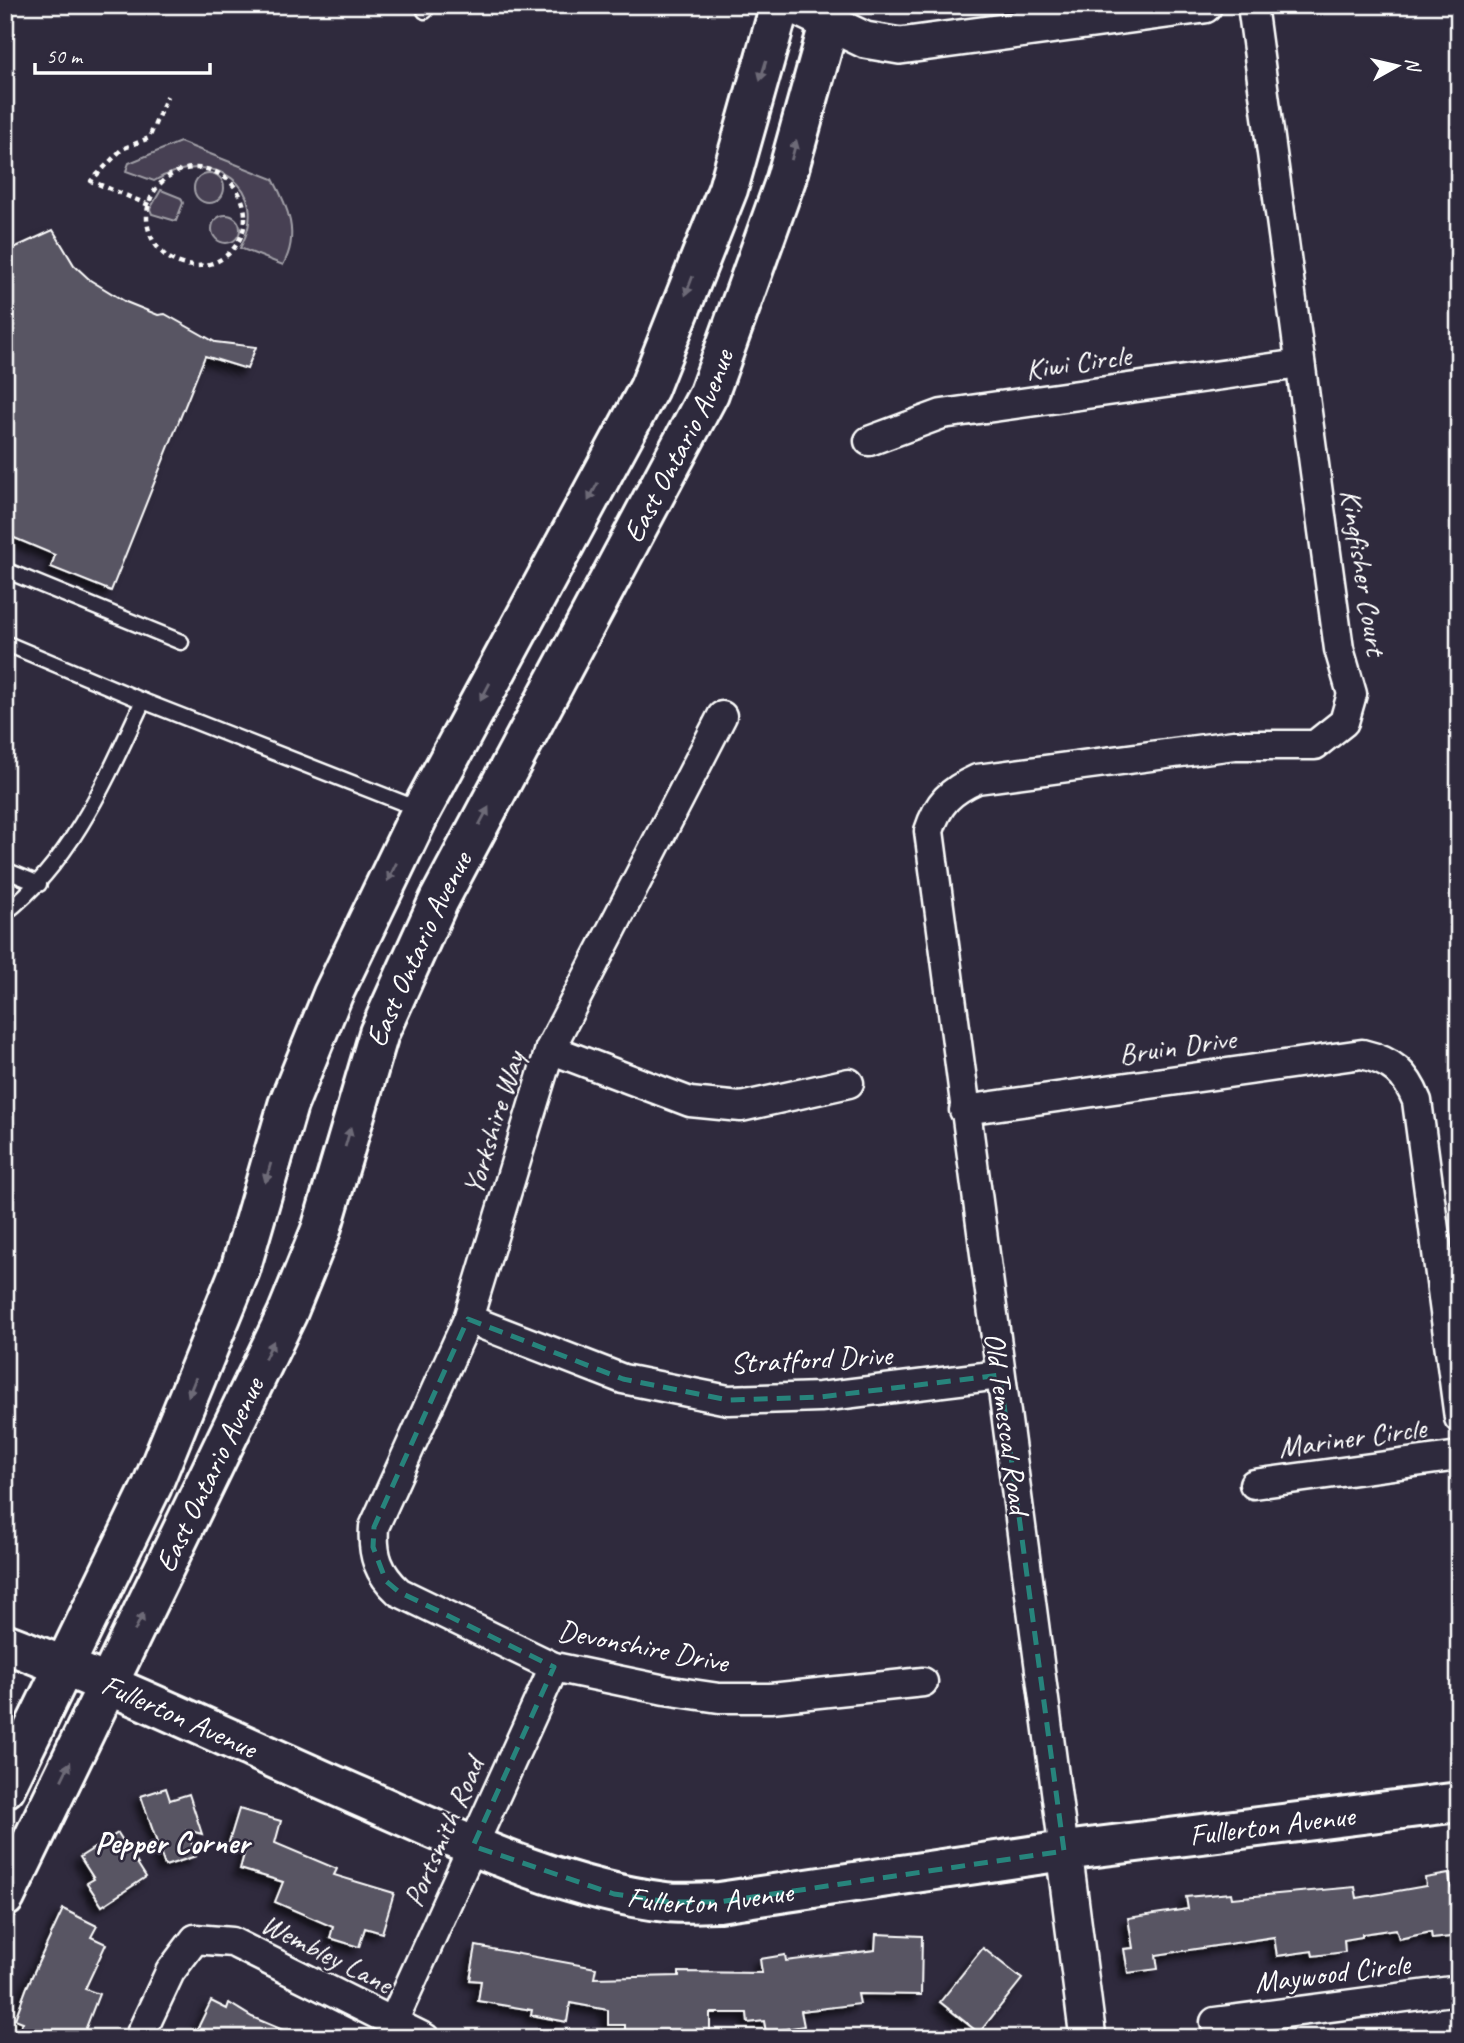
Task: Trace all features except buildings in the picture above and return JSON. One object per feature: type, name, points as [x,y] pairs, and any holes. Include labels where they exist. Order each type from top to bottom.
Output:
[{"type":"main road","name":"East Ontario Avenue","points":[[5,1788],[152,1486],[240,1270],[288,1105],[410,805],[649,388],[728,189],[780,5]]},
{"type":"main road","name":"East Ontario Avenue","points":[[5,1897],[287,1314],[321,1230],[379,1033],[439,900],[709,393],[786,179],[830,15]]},
{"type":"main road","name":"Fullerton Avenue","points":[[5,1643],[109,1683],[473,1846],[546,1874],[614,1894],[669,1902],[719,1902],[1064,1850],[1459,1802]]},
{"type":"street","points":[[792,5],[830,15],[864,40],[900,47],[1204,5]]},
{"type":"street","name":"Kingfisher Court","points":[[936,809],[953,790],[977,779],[1234,745],[1315,745],[1344,722],[1352,694],[1339,649],[1252,5]]},
{"type":"street","name":"Kiwi Circle","points":[[869,441],[942,414],[1300,364]]},
{"type":"street","name":"Yorkshire Way","points":[[378,1566],[373,1547],[374,1527],[468,1319],[550,1049],[722,716]]},
{"type":"street","name":"Old Temescal Road","points":[[936,809],[929,831],[930,844],[1088,2038]]},
{"type":"street","points":[[550,1049],[690,1102],[741,1107],[849,1083]]},
{"type":"street","name":"Bruin Drive","points":[[964,1110],[1362,1054],[1396,1066],[1410,1082],[1417,1101],[1459,1418]]},
{"type":"street","name":"Stratford Drive","points":[[468,1319],[624,1379],[728,1400],[820,1397],[1000,1375]]},
{"type":"street","name":"Mariner Circle","points":[[1254,1484],[1459,1455]]},
{"type":"street","name":"Devonshire Drive","points":[[378,1566],[386,1581],[399,1592],[554,1667],[665,1690],[719,1698],[771,1698],[923,1682]]},
{"type":"street","name":"Portsmith Road","points":[[392,2024],[554,1667]]},
{"type":"street","name":"Wembley Lane","points":[[139,2038],[170,1972],[195,1939],[232,1942],[392,2024],[425,2038]]},
{"type":"street","name":"Maywood Circle","points":[[1215,2022],[1459,1990]]},
{"type":"lane","points":[[5,570],[181,642]]},
{"type":"lane","points":[[5,642],[143,701],[410,805]]},
{"type":"lane","points":[[5,913],[39,884],[73,841],[143,701]]},
{"type":"lane","points":[[5,870],[39,884]]},
{"type":"path","points":[[149,205],[91,181],[122,149],[149,138],[167,96]]},
{"type":"path","points":[[190,168],[207,169],[229,180],[240,194],[245,210],[245,225],[238,243],[226,256],[207,266],[187,266],[171,260],[155,244],[148,223],[149,205],[158,187],[172,174],[190,168]]},
{"type":"highlighted area","points":[[468,1319],[623,1379],[728,1400],[820,1397],[1000,1375],[1064,1851],[719,1902],[669,1902],[614,1894],[473,1846],[554,1667],[399,1592],[386,1581],[373,1547],[374,1527]]},
{"type":"shaded area","points":[[180,142],[273,179],[290,221],[291,243],[283,265],[240,248],[248,226],[249,206],[243,190],[232,178],[216,170],[197,168],[176,171],[154,181],[126,171],[129,163]]},
{"type":"shaded area","points":[[209,173],[215,174],[223,182],[223,194],[215,202],[209,203],[203,202],[195,194],[194,188],[195,182],[203,174]]},
{"type":"shaded area","points":[[161,190],[181,198],[183,203],[176,221],[152,214],[150,209]]},
{"type":"shaded area","points":[[226,215],[236,219],[240,229],[236,239],[226,243],[216,239],[212,229],[216,219]]},
{"type":"district","name":"Pepper Corner","points":[[172,1842]]}]
